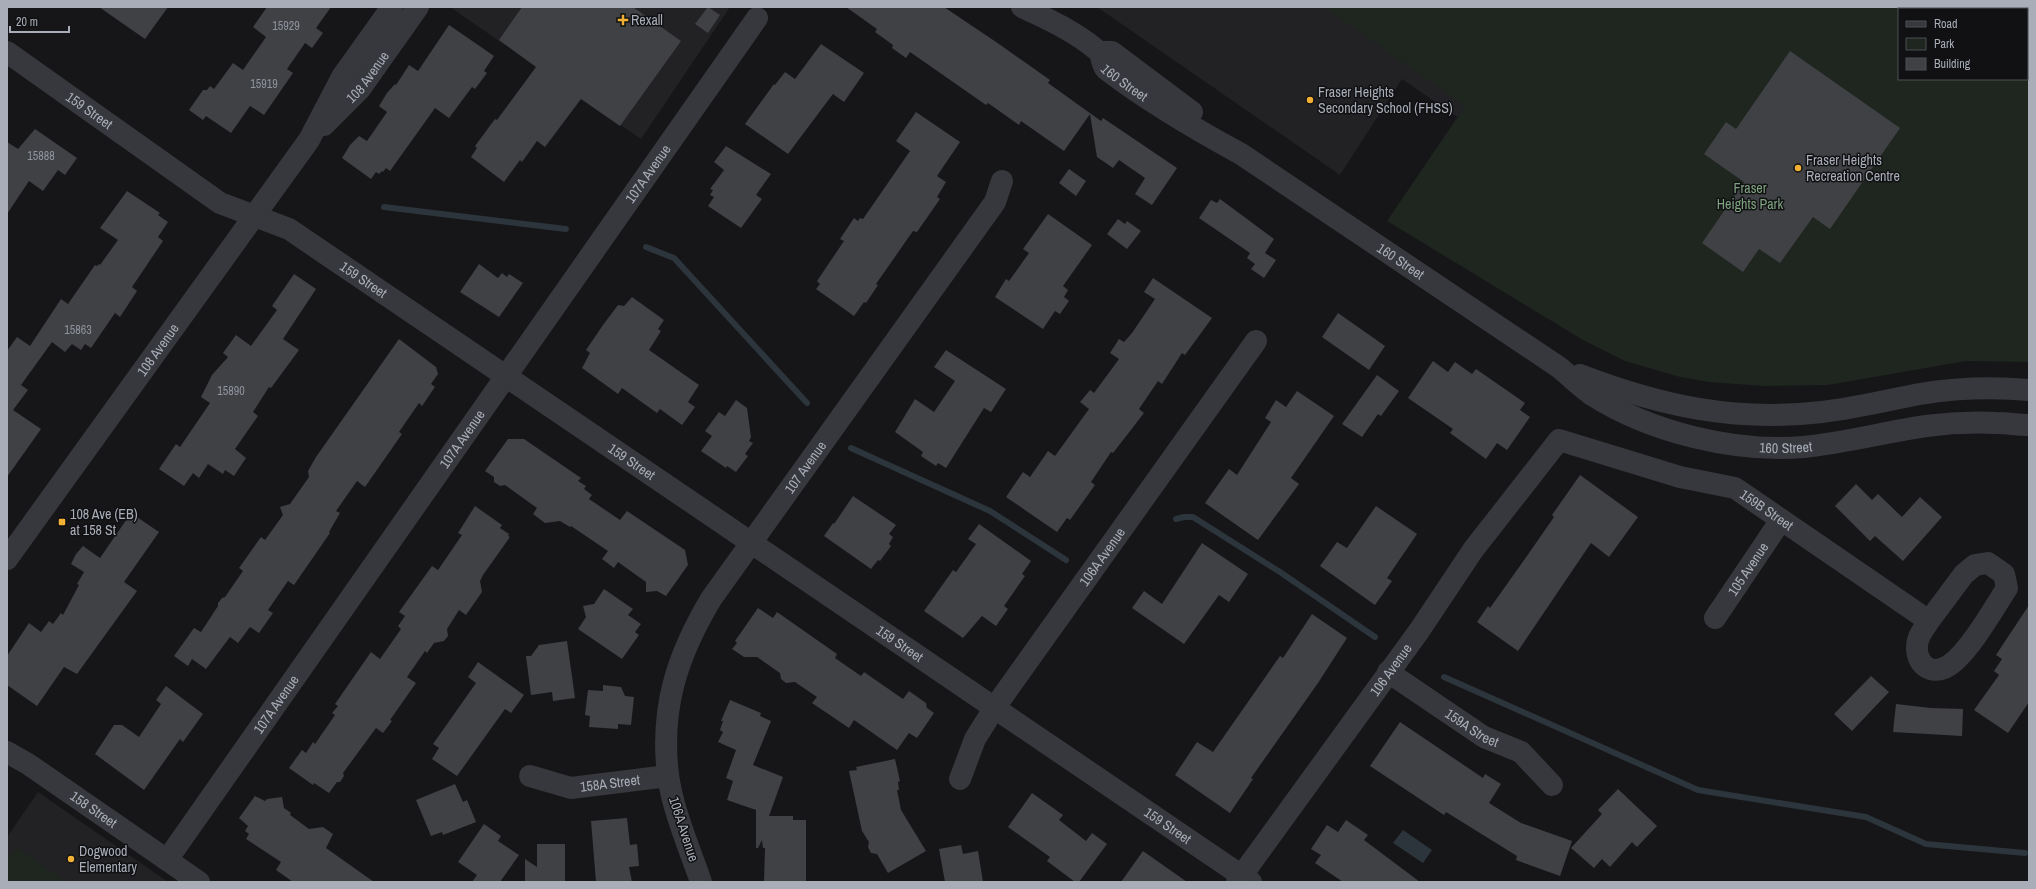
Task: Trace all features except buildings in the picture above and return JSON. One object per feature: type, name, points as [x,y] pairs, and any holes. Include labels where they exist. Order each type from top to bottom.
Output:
[{"type":"street","name":"108 Avenue","points":[[7,559],[309,140],[342,77],[392,7]]},
{"type":"street","name":"108 Avenue","points":[[309,140],[360,89],[418,7]]},
{"type":"street","name":"160 Street","points":[[1022,7],[1057,23],[1100,52],[1104,68],[1132,89],[1202,133],[1242,154],[1560,368],[1592,394],[1610,405],[1648,423],[1693,436],[1738,444],[1802,447],[1842,442],[1932,426],[1978,422],[2029,425]]},
{"type":"street","name":"160 Street","points":[[1042,7],[1057,23]]},
{"type":"street","name":"107A Avenue","points":[[167,860],[757,18]]},
{"type":"street","name":"159 Street","points":[[7,53],[220,203],[289,229],[505,378],[995,707],[1243,880]]},
{"type":"street","name":"107 Avenue","points":[[668,776],[666,718],[675,676],[683,652],[694,628],[711,599],[995,202],[1002,181]]},
{"type":"street","name":"106A Avenue","points":[[960,779],[975,739],[995,707],[1256,341]]},
{"type":"street","name":"160 Street","points":[[1560,368],[1628,393],[1650,399],[1696,410],[1733,414],[1821,412],[1922,394],[1961,389],[2029,390]]},
{"type":"street","name":"159B Street","points":[[1544,458],[1559,440],[1680,477],[1736,488],[1929,621]]},
{"type":"street","name":"106 Avenue","points":[[1243,880],[1388,672],[1419,631],[1473,550],[1544,458]]},
{"type":"street","name":"105 Avenue","points":[[1715,618],[1781,520]]},
{"type":"street","points":[[1988,563],[2004,574],[2007,588],[1959,658],[1947,667],[1934,670],[1924,667],[1918,658],[1918,640],[1929,621],[1964,574],[1975,565],[1988,563]]},
{"type":"street","name":"159A Street","points":[[1388,672],[1484,737],[1521,752],[1552,785]]},
{"type":"street","name":"158 Street","points":[[7,744],[28,764]]},
{"type":"street","name":"158 Street","points":[[7,752],[28,764],[199,882]]},
{"type":"street","name":"158A Street","points":[[530,776],[571,788],[668,776]]},
{"type":"street","name":"106A Avenue","points":[[668,776],[676,807],[701,882]]},
{"type":"shaded area","points":[[450,7],[730,7],[641,139]]},
{"type":"shaded area","name":"Fraser Heights Secondary School (FHSS)","points":[[1097,7],[1581,7],[1489,139],[1402,79],[1340,175]]},
{"type":"shaded area","name":"Dogwood Elementary","points":[[38,792],[168,882],[7,882],[7,837]]},
{"type":"shaded area","points":[[1403,830],[1432,850],[1423,863],[1393,843]]},
{"type":"green space","name":"Fraser Heights Park","points":[[1324,7],[2029,7],[2029,362],[1966,361],[1828,385],[1764,386],[1709,382],[1680,377],[1625,361],[1583,340],[1387,221],[1465,106]]},
{"type":"green space","points":[[17,847],[66,882],[7,882],[7,861]]},
{"type":"waterway","points":[[384,207],[566,229]]},
{"type":"waterway","points":[[646,247],[674,258],[807,403]]},
{"type":"waterway","points":[[851,448],[990,511],[1066,560]]},
{"type":"waterway","points":[[1176,519],[1193,517],[1280,572],[1375,637]]},
{"type":"waterway","points":[[1444,677],[1698,790],[1866,817],[1926,844],[2025,853]]},
{"type":"place","name":"Rexall","points":[[623,20]]},
{"type":"place","name":"Fraser Heights Secondary School (FHSS)","points":[[1310,100]]},
{"type":"place","name":"Fraser Heights Recreation Centre","points":[[1798,168]]},
{"type":"place","name":"108 Ave (EB) at 158 St","points":[[62,522]]},
{"type":"place","name":"Dogwood Elementary","points":[[71,859]]}]
